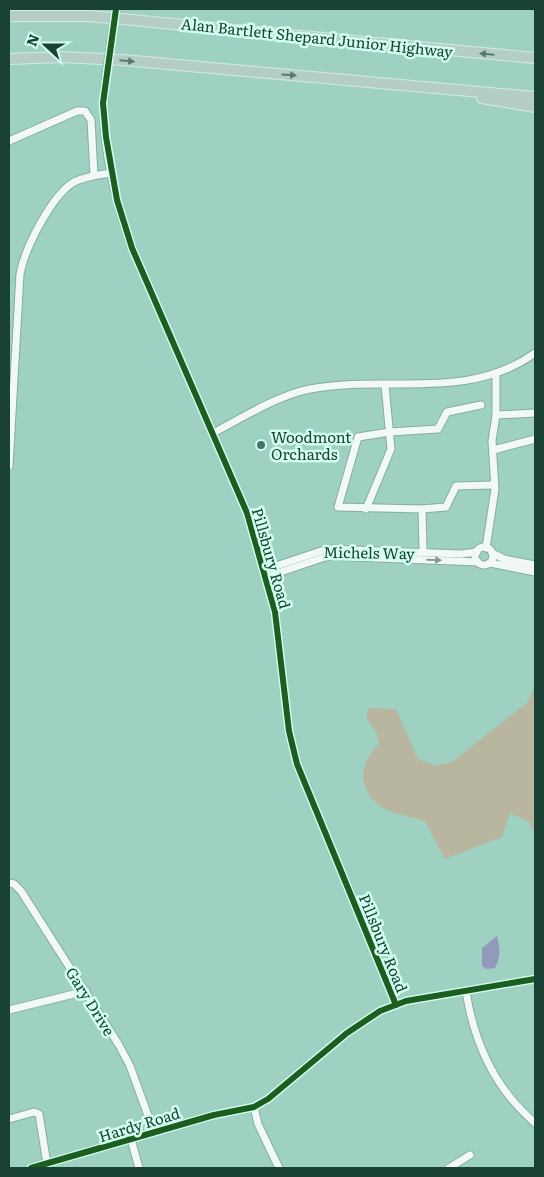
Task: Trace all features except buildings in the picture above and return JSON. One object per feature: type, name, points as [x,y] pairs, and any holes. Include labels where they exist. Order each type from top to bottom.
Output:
[{"type":"highway","name":"Alan Bartlett Shepard Junior Highway","points":[[9,16],[89,16],[535,58]]},
{"type":"highway","points":[[9,59],[96,58],[535,97]]},
{"type":"highway","points":[[412,86],[535,107]]},
{"type":"street","name":"Pillsbury Road","points":[[116,9],[106,75],[103,115],[111,173],[117,200],[132,248],[247,513],[275,612],[289,731],[297,764],[396,1005],[366,1020],[268,1099],[254,1107]]},
{"type":"street","points":[[9,141],[77,112],[85,112],[91,120],[94,175]]},
{"type":"street","points":[[9,466],[22,264],[32,240],[62,193],[73,183],[94,175],[111,173]]},
{"type":"street","points":[[213,433],[290,395],[310,389],[467,381],[496,375],[535,353]]},
{"type":"street","points":[[490,563],[493,558],[489,550],[494,504],[493,450],[496,415],[496,375]]},
{"type":"street","points":[[366,509],[391,449],[385,385]]},
{"type":"street","points":[[481,406],[447,412],[438,429],[390,432],[358,437],[338,507],[422,509],[446,506],[456,486],[494,485]]},
{"type":"street","points":[[496,415],[535,413]]},
{"type":"street","points":[[493,450],[535,439]]},
{"type":"street","points":[[422,509],[423,548]]},
{"type":"street","name":"Michels Way","points":[[265,574],[327,549],[461,554],[477,552]]},
{"type":"street","points":[[535,564],[504,559],[489,550],[477,552],[478,562],[483,565],[490,563],[535,572]]},
{"type":"street","name":"Michels Way","points":[[265,574],[328,556],[478,562]]},
{"type":"street","name":"Gary Drive","points":[[9,883],[14,884],[21,891],[86,991],[130,1066],[154,1132]]},
{"type":"street","points":[[396,1005],[535,979]]},
{"type":"street","points":[[9,1010],[86,991]]},
{"type":"street","points":[[466,991],[476,1035],[489,1066],[506,1095],[535,1123]]},
{"type":"street","points":[[254,1107],[258,1124],[279,1168]]},
{"type":"street","name":"Hardy Road","points":[[31,1168],[214,1115],[254,1107]]},
{"type":"street","points":[[9,1119],[34,1112],[38,1114],[47,1164]]},
{"type":"street","points":[[130,1139],[139,1168]]},
{"type":"street","points":[[449,1168],[470,1156]]},
{"type":"shaded area","points":[[535,682],[535,834],[529,822],[510,813],[502,837],[445,859],[425,821],[389,811],[380,806],[367,791],[363,775],[364,767],[372,751],[379,744],[377,734],[366,717],[369,708],[396,709],[418,759],[436,766],[452,762],[529,701]]},
{"type":"water","points":[[497,936],[498,960],[495,968],[486,969],[482,966],[482,948]]},
{"type":"cycle path","points":[[116,9],[103,103],[106,137],[117,200],[132,248],[247,513],[275,612],[289,731],[297,764],[396,1005]]},
{"type":"cycle path","points":[[31,1168],[214,1115],[254,1107],[268,1099],[347,1033],[380,1011],[406,1001],[535,979]]},
{"type":"place","name":"Woodmont Orchards","points":[[261,445]]}]
